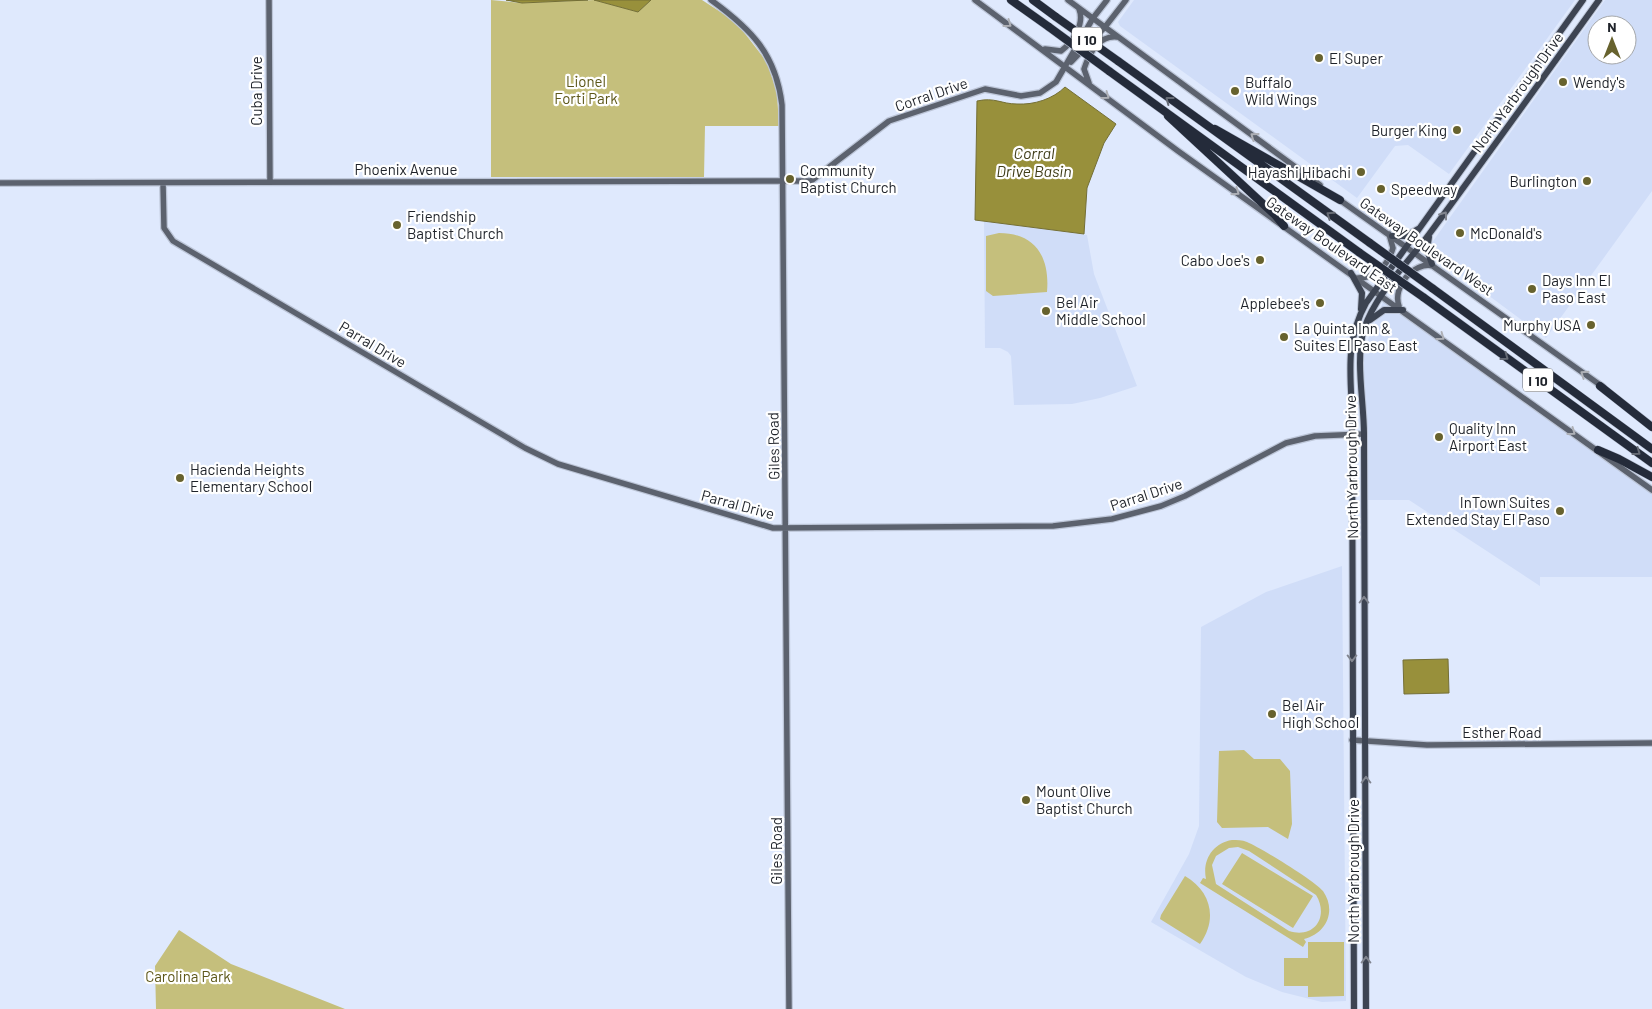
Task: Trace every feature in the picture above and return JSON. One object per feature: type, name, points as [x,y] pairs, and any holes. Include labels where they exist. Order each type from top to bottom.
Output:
[{"type":"highway","name":"I 10","points":[[1011,0],[1652,463]]},
{"type":"highway","name":"I 10","points":[[1032,0],[1652,449]]},
{"type":"highway","points":[[1156,104],[1181,130],[1275,215],[1284,226]]},
{"type":"highway","points":[[1195,119],[1231,136],[1340,200]]},
{"type":"highway","points":[[1600,386],[1652,425]]},
{"type":"highway","points":[[1598,450],[1652,477]]},
{"type":"main road","name":"North Yarbrough Drive","points":[[1354,1009],[1350,348],[1361,312],[1375,290],[1408,247],[1584,0]]},
{"type":"main road","name":"North Yarbrough Drive","points":[[1366,1009],[1364,434],[1360,356],[1367,322],[1382,295],[1430,234],[1599,0]]},
{"type":"main road","points":[[1501,116],[1510,122]]},
{"type":"main road","points":[[1390,234],[1406,236],[1422,227]]},
{"type":"main road","points":[[1430,234],[1426,249],[1434,265]]},
{"type":"main road","points":[[1351,273],[1362,292],[1361,312]]},
{"type":"main road","points":[[1367,322],[1384,310],[1401,309]]},
{"type":"main road","points":[[1352,629],[1364,630]]},
{"type":"street","name":"Cuba Drive","points":[[269,0],[270,182]]},
{"type":"street","name":"Giles Road","points":[[711,0],[747,28],[757,40],[774,70],[782,105],[790,1009]]},
{"type":"street","name":"Gateway Boulevard East","points":[[975,0],[1284,226],[1652,490]]},
{"type":"street","name":"Gateway Boulevard West","points":[[1068,0],[1340,200],[1416,252],[1600,386]]},
{"type":"street","points":[[1066,68],[1093,18],[1107,0]]},
{"type":"street","points":[[1066,68],[1105,27],[1126,0]]},
{"type":"street","points":[[1041,48],[1054,52],[1066,48],[1080,27],[1081,15],[1079,8]]},
{"type":"street","points":[[1089,83],[1084,69],[1098,43],[1105,38],[1119,37]]},
{"type":"street","name":"Corral Drive","points":[[811,181],[889,122],[985,89],[1021,96],[1040,93],[1056,82],[1066,68]]},
{"type":"street","name":"Phoenix Avenue","points":[[0,183],[811,181]]},
{"type":"street","name":"Parral Drive","points":[[163,183],[164,225],[167,234],[173,241],[548,460],[773,528],[1009,528],[1085,524],[1136,514],[1161,506],[1185,496],[1286,443],[1315,436],[1364,434]]},
{"type":"street","points":[[1358,278],[1372,277],[1376,274],[1392,252],[1393,242],[1390,234]]},
{"type":"street","points":[[1401,309],[1396,299],[1399,289],[1415,268],[1426,264],[1434,265]]},
{"type":"street","name":"Esther Road","points":[[1352,740],[1427,744],[1652,743]]},
{"type":"shaded area","points":[[1134,0],[1575,0],[1449,174],[1408,145],[1395,146],[1357,198],[1120,26],[1118,22]]},
{"type":"shaded area","points":[[1605,0],[1652,0],[1652,191],[1546,338],[1434,255],[1431,244],[1587,25],[1587,65],[1637,65],[1637,15],[1594,15]]},
{"type":"shaded area","name":"Bel Air Middle School","points":[[984,221],[1087,235],[1094,274],[1137,386],[1100,398],[1072,404],[1014,405],[1011,356],[1000,348],[985,348]]},
{"type":"shaded area","points":[[1383,302],[1652,494],[1652,577],[1540,577],[1540,586],[1409,500],[1366,500],[1363,362],[1366,345]]},
{"type":"shaded area","name":"Bel Air High School","points":[[1342,566],[1346,1001],[1322,1002],[1282,992],[1246,977],[1151,922],[1189,854],[1199,826],[1201,627],[1266,592]]},
{"type":"green space","name":"Lionel Forti Park","points":[[491,0],[522,3],[594,0],[638,12],[651,0],[702,0],[736,22],[767,62],[777,93],[779,126],[705,126],[704,177],[491,177]]},
{"type":"green space","points":[[999,233],[1023,237],[1038,250],[1046,268],[1047,292],[993,296],[986,291],[986,236]]},
{"type":"green space","points":[[1244,750],[1254,759],[1280,759],[1290,771],[1292,824],[1288,839],[1268,827],[1222,828],[1217,822],[1219,751]]},
{"type":"green space","points":[[1241,840],[1254,845],[1299,873],[1323,891],[1329,906],[1327,921],[1318,932],[1304,939],[1306,942],[1303,947],[1200,883],[1203,878],[1206,879],[1206,865],[1210,854],[1225,842]],"holes":[[[1238,847],[1249,851],[1316,895],[1321,911],[1320,918],[1312,929],[1298,933],[1289,931],[1216,884],[1212,865],[1216,856],[1229,848]]]},
{"type":"green space","points":[[1242,853],[1313,896],[1293,928],[1222,884]]},
{"type":"green space","points":[[1185,876],[1201,889],[1209,906],[1209,925],[1206,935],[1200,944],[1160,919]]},
{"type":"green space","name":"Carolina Park","points":[[179,930],[231,964],[345,1009],[156,1009],[155,966]]},
{"type":"green space","points":[[1308,942],[1344,942],[1344,996],[1308,997],[1308,986],[1284,986],[1284,958],[1308,958]]},
{"type":"water","points":[[506,0],[588,0],[522,3]]},
{"type":"water","points":[[594,0],[651,0],[638,12]]},
{"type":"water","name":"Corral Drive Basin","points":[[1065,87],[1116,124],[1104,143],[1087,188],[1084,234],[975,220],[977,101],[993,100],[1011,104],[1030,103],[1049,98]]},
{"type":"water","points":[[1448,659],[1449,693],[1404,694],[1403,660]]},
{"type":"place","name":"El Super","points":[[1319,58]]},
{"type":"place","name":"Wendy's","points":[[1563,82]]},
{"type":"place","name":"Buffalo Wild Wings","points":[[1235,91]]},
{"type":"place","name":"Burger King","points":[[1457,130]]},
{"type":"place","name":"Hayashi Hibachi","points":[[1361,172]]},
{"type":"place","name":"Community Baptist Church","points":[[790,179]]},
{"type":"place","name":"Burlington","points":[[1587,181]]},
{"type":"place","name":"Speedway","points":[[1381,189]]},
{"type":"place","name":"Friendship Baptist Church","points":[[397,225]]},
{"type":"place","name":"McDonald's","points":[[1460,233]]},
{"type":"place","name":"Cabo Joe's","points":[[1260,260]]},
{"type":"place","name":"Days Inn El Paso East","points":[[1532,289]]},
{"type":"place","name":"Applebee's","points":[[1320,303]]},
{"type":"place","name":"Bel Air Middle School","points":[[1046,311]]},
{"type":"place","name":"Murphy USA","points":[[1591,325]]},
{"type":"place","name":"La Quinta Inn & Suites El Paso East","points":[[1284,337]]},
{"type":"place","name":"Quality Inn Airport East","points":[[1439,437]]},
{"type":"place","name":"Hacienda Heights Elementary School","points":[[180,478]]},
{"type":"place","name":"InTown Suites Extended Stay El Paso","points":[[1560,511]]},
{"type":"place","name":"Bel Air High School","points":[[1272,714]]},
{"type":"place","name":"Mount Olive Baptist Church","points":[[1026,800]]}]
